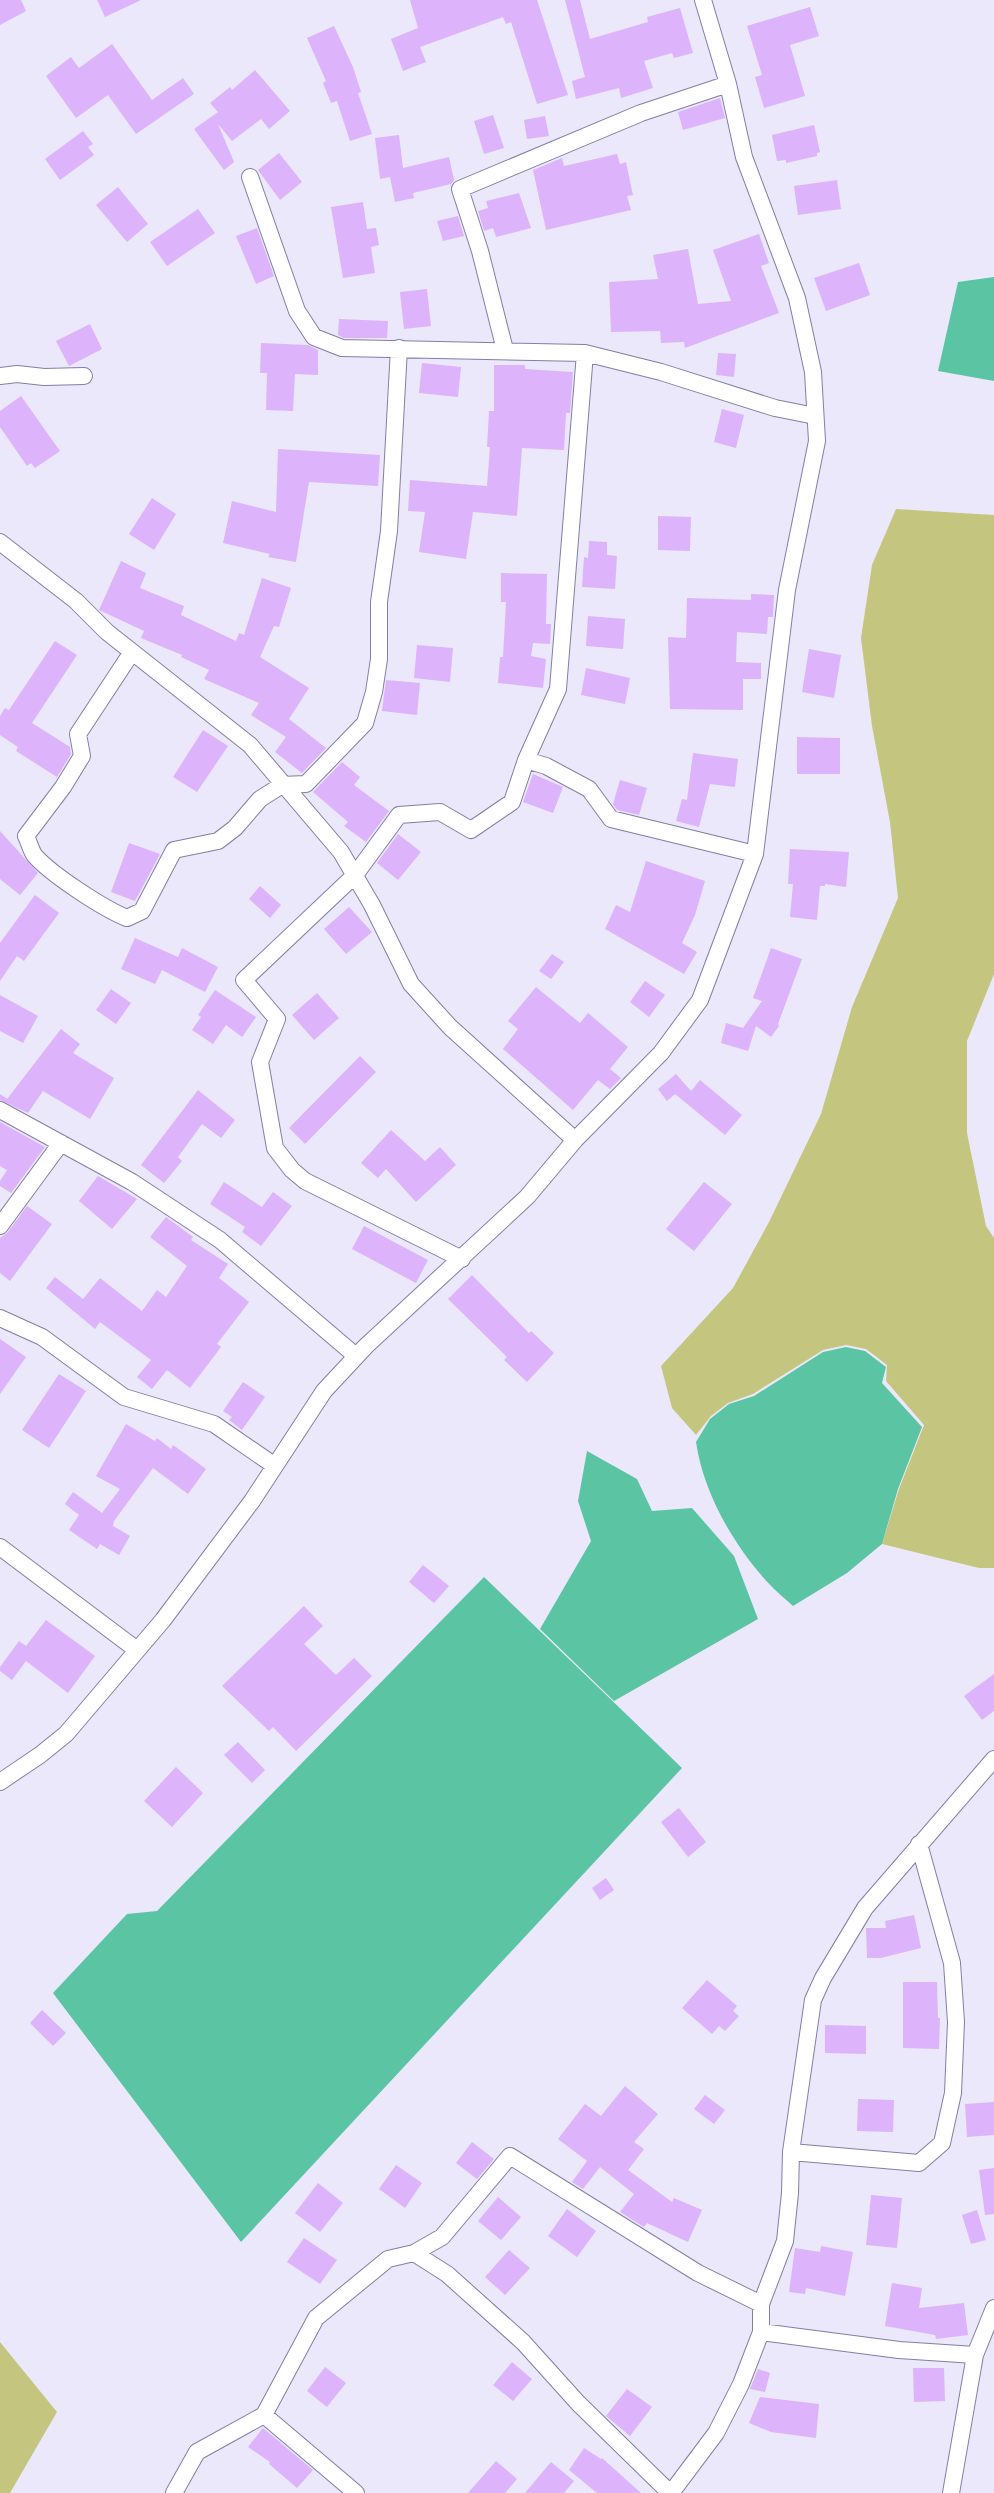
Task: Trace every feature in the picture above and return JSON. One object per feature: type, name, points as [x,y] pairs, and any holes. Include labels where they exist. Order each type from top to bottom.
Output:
[{"type":"street","points":[[0,1781],[66,1734],[137,1650],[252,1501],[324,1391],[356,1356],[527,1197],[575,1140],[661,1054],[700,1000],[755,854],[787,590],[817,441],[813,372],[797,298],[744,157],[728,84],[703,0]]},
{"type":"street","points":[[505,350],[480,251],[460,189],[641,113],[728,84]]},
{"type":"street","points":[[250,177],[297,311],[314,337],[342,348],[585,353],[661,372],[775,408],[815,416]]},
{"type":"street","points":[[132,652],[78,734],[82,756],[26,836],[33,855],[109,911],[127,918],[142,911],[174,850],[218,841],[235,828],[260,799],[282,785],[306,784],[365,723],[374,692],[379,659],[379,602],[389,531],[399,348]]},
{"type":"street","points":[[462,1259],[305,1181],[292,1170],[275,1148],[260,1062],[277,1018],[244,980],[355,875],[399,815],[440,812],[471,830],[512,802],[526,760],[558,689],[585,353]]},
{"type":"street","points":[[0,376],[84,376]]},
{"type":"street","points":[[0,542],[52,581],[132,652],[250,745],[341,852],[372,905],[411,984],[450,1027],[575,1140]]},
{"type":"street","points":[[526,760],[546,766],[589,789],[611,819],[755,854]]},
{"type":"street","points":[[0,1110],[132,1182],[220,1240],[356,1356]]},
{"type":"street","points":[[0,1226],[61,1143]]},
{"type":"street","points":[[0,1318],[42,1337],[124,1397],[214,1424],[275,1466]]},
{"type":"street","points":[[0,1547],[137,1650]]},
{"type":"street","points":[[414,2253],[447,2274],[523,2342],[578,2403],[671,2493],[716,2433],[741,2384],[761,2332],[761,2304],[785,2241],[791,2152],[813,2000],[864,1908],[994,1759]]},
{"type":"street","points":[[791,2152],[919,2162],[942,2143],[953,2093],[956,2022],[952,1963],[919,1844]]},
{"type":"street","points":[[174,2493],[197,2452],[264,2415],[316,2318],[388,2259],[414,2253],[442,2237],[510,2156],[698,2273],[761,2304]]},
{"type":"street","points":[[951,2493],[975,2355],[994,2308]]},
{"type":"street","points":[[761,2332],[899,2350],[975,2355]]},
{"type":"street","points":[[264,2415],[356,2493]]},
{"type":"shaded area","points":[[994,277],[994,381],[938,371],[958,282]]},
{"type":"shaded area","points":[[896,509],[994,515],[994,974],[967,1041],[967,1133],[986,1226],[994,1238],[994,1568],[979,1568],[882,1544],[899,1489],[924,1425],[886,1381],[887,1365],[866,1349],[846,1345],[823,1350],[753,1394],[728,1403],[711,1416],[696,1435],[672,1408],[661,1366],[733,1288],[769,1222],[821,1114],[852,1007],[898,898],[890,822],[872,726],[861,638],[872,565]]},
{"type":"shaded area","points":[[846,1347],[865,1351],[886,1367],[882,1383],[922,1427],[898,1489],[882,1544],[847,1573],[793,1606],[750,1562],[729,1530],[705,1478],[696,1442],[710,1419],[729,1404],[754,1396],[823,1352]]},
{"type":"shaded area","points":[[587,1451],[637,1479],[652,1511],[692,1508],[734,1556],[758,1619],[614,1701],[540,1629],[591,1541],[578,1501]]},
{"type":"shaded area","points":[[484,1577],[682,1768],[241,2242],[53,1993],[127,1914],[157,1911]]},
{"type":"shaded area","points":[[0,2342],[57,2412],[10,2493],[0,2493]]},
{"type":"building","points":[[0,0],[21,0],[26,11],[0,25]]},
{"type":"building","points":[[97,0],[141,0],[105,17]]},
{"type":"building","points":[[410,0],[537,0],[568,95],[537,104],[511,22],[506,24],[503,17],[420,47],[426,62],[403,71],[391,39],[418,28]]},
{"type":"building","points":[[565,0],[580,0],[590,39],[648,22],[647,17],[680,8],[693,53],[674,58],[672,53],[644,61],[653,88],[621,98],[619,88],[576,99],[572,81],[585,77]]},
{"type":"building","points":[[810,7],[819,36],[790,45],[805,96],[764,108],[755,77],[762,75],[747,26]]},
{"type":"building","points":[[334,26],[353,67],[361,92],[358,93],[372,134],[350,141],[337,101],[331,103],[323,83],[326,81],[307,38]]},
{"type":"building","points":[[112,44],[152,100],[183,78],[194,94],[136,134],[108,95],[76,118],[46,76],[71,57],[79,68]]},
{"type":"building","points":[[255,70],[290,111],[269,129],[261,119],[232,141],[218,124],[234,162],[224,170],[194,129],[218,112],[210,103],[230,87],[232,90]]},
{"type":"building","points":[[720,98],[725,118],[683,130],[678,112]]},
{"type":"building","points":[[493,115],[504,148],[484,154],[474,121]]},
{"type":"building","points":[[545,116],[549,136],[527,139],[524,120]]},
{"type":"building","points":[[814,125],[820,152],[817,156],[786,163],[786,160],[777,161],[772,135]]},
{"type":"building","points":[[83,131],[93,144],[88,147],[94,155],[60,180],[45,159]]},
{"type":"building","points":[[399,135],[403,168],[449,157],[454,180],[451,184],[413,193],[414,198],[395,202],[390,177],[380,179],[375,138]]},
{"type":"building","points":[[279,153],[302,182],[280,200],[258,170]]},
{"type":"building","points":[[617,154],[620,164],[626,162],[633,195],[627,196],[631,210],[546,230],[533,170],[562,158],[564,166]]},
{"type":"building","points":[[837,180],[841,209],[798,215],[794,186]]},
{"type":"building","points":[[118,187],[148,224],[127,242],[96,205]]},
{"type":"building","points":[[519,193],[531,228],[496,237],[493,228],[484,231],[478,211],[488,208],[486,201]]},
{"type":"building","points":[[363,202],[367,229],[376,228],[379,245],[371,247],[375,273],[343,278],[331,207]]},
{"type":"building","points":[[198,209],[215,233],[167,266],[150,242]]},
{"type":"building","points":[[458,216],[464,236],[443,241],[437,221]]},
{"type":"building","points":[[257,228],[274,276],[256,284],[236,236]]},
{"type":"building","points":[[759,234],[769,263],[761,266],[779,313],[685,348],[684,342],[661,343],[660,331],[611,332],[609,282],[658,279],[653,255],[688,249],[698,304],[731,301],[713,250]]},
{"type":"building","points":[[859,263],[870,295],[826,311],[814,278]]},
{"type":"building","points":[[427,289],[431,326],[404,329],[400,292]]},
{"type":"building","points":[[339,319],[388,321],[387,338],[344,338],[338,335]]},
{"type":"building","points":[[90,324],[102,349],[69,366],[56,341]]},
{"type":"building","points":[[261,343],[308,345],[318,350],[318,375],[295,374],[293,411],[266,410],[267,373],[260,373]]},
{"type":"building","points":[[718,353],[736,354],[734,377],[716,375]]},
{"type":"building","points":[[422,363],[461,367],[458,397],[419,393]]},
{"type":"building","points":[[494,365],[525,365],[525,369],[573,372],[570,413],[566,413],[564,450],[522,448],[517,516],[473,512],[466,559],[419,552],[425,512],[408,511],[410,480],[487,486],[489,411],[494,411]]},
{"type":"building","points":[[21,396],[60,451],[35,468],[31,463],[27,466],[0,427],[0,411]]},
{"type":"building","points":[[722,409],[744,415],[736,448],[714,442]]},
{"type":"building","points":[[278,449],[380,455],[378,486],[309,482],[296,562],[268,557],[270,554],[223,543],[232,501],[276,512]]},
{"type":"building","points":[[152,498],[176,514],[154,550],[129,534]]},
{"type":"building","points":[[658,516],[691,517],[690,551],[658,550]]},
{"type":"building","points":[[589,541],[607,542],[607,555],[617,556],[615,589],[582,587],[584,557],[588,558]]},
{"type":"building","points":[[121,561],[146,573],[140,588],[184,606],[181,615],[236,641],[239,633],[244,635],[262,578],[291,588],[279,627],[274,626],[260,657],[309,688],[289,719],[326,748],[302,773],[275,752],[286,737],[251,715],[259,703],[204,679],[209,670],[141,638],[144,631],[99,610]]},
{"type":"building","points":[[501,573],[547,574],[546,624],[551,624],[550,644],[533,643],[531,656],[546,659],[543,688],[498,683],[500,657],[503,657],[506,602],[501,602]]},
{"type":"building","points":[[751,594],[774,595],[773,617],[768,617],[767,634],[737,632],[736,662],[761,663],[761,679],[743,679],[743,710],[670,709],[668,637],[686,638],[687,598],[751,600]]},
{"type":"building","points":[[588,616],[625,619],[623,649],[586,646]]},
{"type":"building","points":[[55,641],[77,655],[32,723],[70,747],[71,754],[57,777],[16,751],[18,747],[0,735],[0,716],[5,708],[9,710]]},
{"type":"building","points":[[417,645],[453,648],[450,682],[414,678]]},
{"type":"building","points":[[809,649],[841,655],[834,698],[802,692]]},
{"type":"building","points":[[586,668],[630,678],[625,704],[581,695]]},
{"type":"building","points":[[386,680],[420,683],[417,715],[382,711]]},
{"type":"building","points":[[203,730],[228,746],[197,792],[173,777]]},
{"type":"building","points":[[797,737],[840,738],[840,774],[797,774]]},
{"type":"building","points":[[693,753],[738,759],[735,787],[710,784],[699,827],[676,821],[682,799],[687,800]]},
{"type":"building","points":[[342,762],[360,777],[354,785],[389,811],[366,842],[344,826],[348,822],[313,792]]},
{"type":"building","points":[[533,774],[563,787],[553,813],[523,802]]},
{"type":"building","points":[[620,780],[647,788],[639,815],[617,810],[613,804]]},
{"type":"building","points":[[0,831],[38,873],[20,895],[0,879]]},
{"type":"building","points":[[398,834],[421,852],[398,880],[377,863]]},
{"type":"building","points":[[129,843],[160,854],[135,901],[111,892]]},
{"type":"building","points":[[790,849],[849,852],[846,887],[825,884],[820,886],[817,920],[790,917],[793,884],[788,884]]},
{"type":"building","points":[[646,861],[705,881],[695,915],[682,943],[697,952],[684,974],[605,929],[616,905],[630,912]]},
{"type":"building","points":[[260,886],[281,905],[270,918],[249,899]]},
{"type":"building","points":[[35,895],[59,913],[24,961],[17,956],[0,981],[0,943]]},
{"type":"building","points":[[349,907],[372,932],[346,954],[324,929]]},
{"type":"building","points":[[135,938],[178,957],[182,948],[218,967],[205,992],[162,970],[155,984],[121,969]]},
{"type":"building","points":[[771,948],[802,959],[779,1026],[771,1037],[756,1026],[748,1051],[721,1043],[726,1023],[743,1028],[762,1001],[753,998]]},
{"type":"building","points":[[552,954],[564,962],[551,979],[539,971]]},
{"type":"building","points":[[645,981],[665,995],[649,1017],[630,1002]]},
{"type":"building","points":[[536,987],[580,1023],[588,1013],[628,1047],[610,1069],[621,1078],[610,1089],[598,1080],[573,1110],[503,1049],[518,1029],[508,1021]]},
{"type":"building","points":[[111,989],[131,1003],[116,1024],[96,1010]]},
{"type":"building","points":[[215,990],[256,1017],[242,1037],[226,1025],[213,1044],[192,1030],[201,1017],[198,1015]]},
{"type":"building","points":[[317,993],[339,1018],[314,1040],[292,1015]]},
{"type":"building","points":[[0,995],[38,1016],[23,1043],[0,1031]]},
{"type":"building","points":[[61,1029],[80,1044],[73,1053],[114,1078],[90,1119],[43,1091],[28,1113],[0,1100],[0,1094],[7,1099]]},
{"type":"building","points":[[360,1056],[376,1072],[305,1144],[289,1128]]},
{"type":"building","points":[[676,1074],[691,1091],[700,1080],[742,1115],[725,1135],[675,1094],[667,1101],[658,1089]]},
{"type":"building","points":[[198,1090],[235,1120],[221,1138],[202,1124],[178,1157],[182,1161],[164,1183],[141,1165]]},
{"type":"building","points":[[0,1122],[45,1147],[11,1193],[0,1186],[7,1170],[0,1166]]},
{"type":"building","points":[[391,1130],[425,1161],[440,1147],[456,1165],[416,1202],[386,1169],[378,1178],[361,1163]]},
{"type":"building","points":[[98,1176],[137,1199],[112,1229],[79,1201]]},
{"type":"building","points":[[224,1182],[262,1207],[273,1192],[292,1206],[261,1246],[242,1232],[245,1227],[210,1204]]},
{"type":"building","points":[[704,1182],[732,1204],[694,1251],[666,1229]]},
{"type":"building","points":[[27,1206],[52,1224],[10,1281],[0,1273],[0,1238],[8,1232]]},
{"type":"building","points":[[166,1217],[193,1237],[191,1240],[228,1264],[219,1278],[249,1302],[217,1344],[221,1347],[190,1388],[167,1370],[152,1389],[137,1377],[151,1360],[100,1322],[95,1329],[46,1288],[55,1277],[83,1299],[100,1278],[142,1311],[157,1290],[166,1297],[187,1266],[150,1237]]},
{"type":"building","points":[[364,1226],[428,1260],[416,1283],[352,1249]]},
{"type":"building","points":[[472,1275],[529,1333],[531,1331],[554,1353],[527,1382],[504,1360],[507,1357],[448,1299]]},
{"type":"building","points":[[0,1339],[26,1357],[0,1394]]},
{"type":"building","points":[[59,1374],[86,1391],[49,1448],[22,1430]]},
{"type":"building","points":[[243,1382],[265,1397],[242,1430],[229,1420],[232,1417],[223,1411]]},
{"type":"building","points":[[126,1424],[155,1441],[157,1438],[171,1449],[173,1445],[206,1469],[188,1494],[153,1468],[114,1521],[113,1526],[130,1536],[119,1555],[100,1544],[97,1549],[69,1530],[79,1515],[65,1504],[73,1492],[102,1513],[120,1489],[96,1476]]},
{"type":"building","points":[[423,1565],[449,1586],[434,1603],[409,1582]]},
{"type":"building","points":[[304,1606],[323,1626],[304,1644],[336,1675],[354,1658],[372,1676],[296,1751],[273,1727],[269,1731],[222,1686]]},
{"type":"building","points":[[46,1620],[95,1656],[68,1693],[26,1661],[12,1680],[0,1671],[0,1667],[19,1641],[26,1646]]},
{"type":"building","points":[[994,1674],[994,1711],[982,1720],[964,1696]]},
{"type":"building","points":[[238,1742],[265,1770],[252,1783],[224,1755]]},
{"type":"building","points":[[176,1767],[203,1793],[172,1827],[144,1801]]},
{"type":"building","points":[[679,1808],[706,1842],[688,1857],[661,1822]]},
{"type":"building","points":[[606,1878],[614,1890],[600,1900],[592,1888]]},
{"type":"building","points":[[914,1915],[921,1948],[881,1958],[867,1958],[866,1928],[886,1928],[885,1921]]},
{"type":"building","points":[[707,1980],[737,2006],[733,2011],[739,2016],[725,2031],[719,2026],[712,2034],[682,2008]]},
{"type":"building","points":[[903,1982],[937,1982],[939,2049],[903,2048]]},
{"type":"building","points":[[42,2010],[66,2033],[53,2046],[30,2023]]},
{"type":"building","points":[[825,2025],[866,2026],[866,2054],[825,2053]]},
{"type":"building","points":[[625,2086],[658,2114],[634,2142],[644,2149],[628,2170],[672,2202],[674,2198],[702,2210],[688,2242],[647,2223],[644,2227],[620,2212],[634,2194],[600,2167],[583,2189],[572,2182],[587,2161],[558,2139],[585,2104],[601,2116]]},
{"type":"building","points":[[705,2095],[725,2110],[714,2124],[694,2109]]},
{"type":"building","points":[[858,2099],[894,2100],[893,2132],[857,2131]]},
{"type":"building","points":[[994,2102],[994,2135],[967,2137],[965,2104]]},
{"type":"building","points":[[472,2142],[494,2159],[477,2179],[456,2163]]},
{"type":"building","points":[[396,2165],[422,2183],[405,2208],[379,2189]]},
{"type":"building","points":[[994,2168],[994,2214],[985,2215],[979,2170]]},
{"type":"building","points":[[318,2183],[343,2203],[320,2232],[295,2213]]},
{"type":"building","points":[[871,2195],[902,2198],[897,2248],[866,2245]]},
{"type":"building","points":[[498,2197],[521,2217],[501,2240],[478,2221]]},
{"type":"building","points":[[567,2209],[596,2231],[577,2257],[548,2236]]},
{"type":"building","points":[[977,2210],[986,2240],[971,2244],[962,2215]]},
{"type":"building","points":[[304,2238],[337,2260],[320,2284],[287,2262]]},
{"type":"building","points":[[821,2246],[853,2252],[845,2296],[806,2288],[805,2294],[789,2292],[795,2248],[820,2252]]},
{"type":"building","points":[[509,2250],[530,2268],[505,2295],[485,2277]]},
{"type":"building","points":[[892,2283],[922,2288],[919,2308],[964,2303],[968,2335],[936,2339],[935,2335],[885,2326]]},
{"type":"building","points":[[512,2362],[532,2379],[513,2401],[493,2385]]},
{"type":"building","points":[[325,2367],[346,2383],[327,2407],[307,2391]]},
{"type":"building","points":[[913,2368],[944,2368],[945,2401],[914,2402]]},
{"type":"building","points":[[758,2369],[770,2373],[765,2392],[750,2389]]},
{"type":"building","points":[[627,2389],[652,2407],[630,2436],[606,2416]]},
{"type":"building","points":[[760,2397],[819,2404],[816,2438],[771,2432],[749,2423]]},
{"type":"building","points":[[263,2428],[313,2470],[297,2488],[269,2464],[270,2462],[248,2447]]},
{"type":"building","points":[[584,2448],[602,2458],[641,2493],[597,2493],[569,2470]]},
{"type":"building","points":[[496,2461],[517,2479],[505,2493],[468,2493]]},
{"type":"building","points":[[551,2462],[574,2481],[564,2493],[525,2493]]}]
